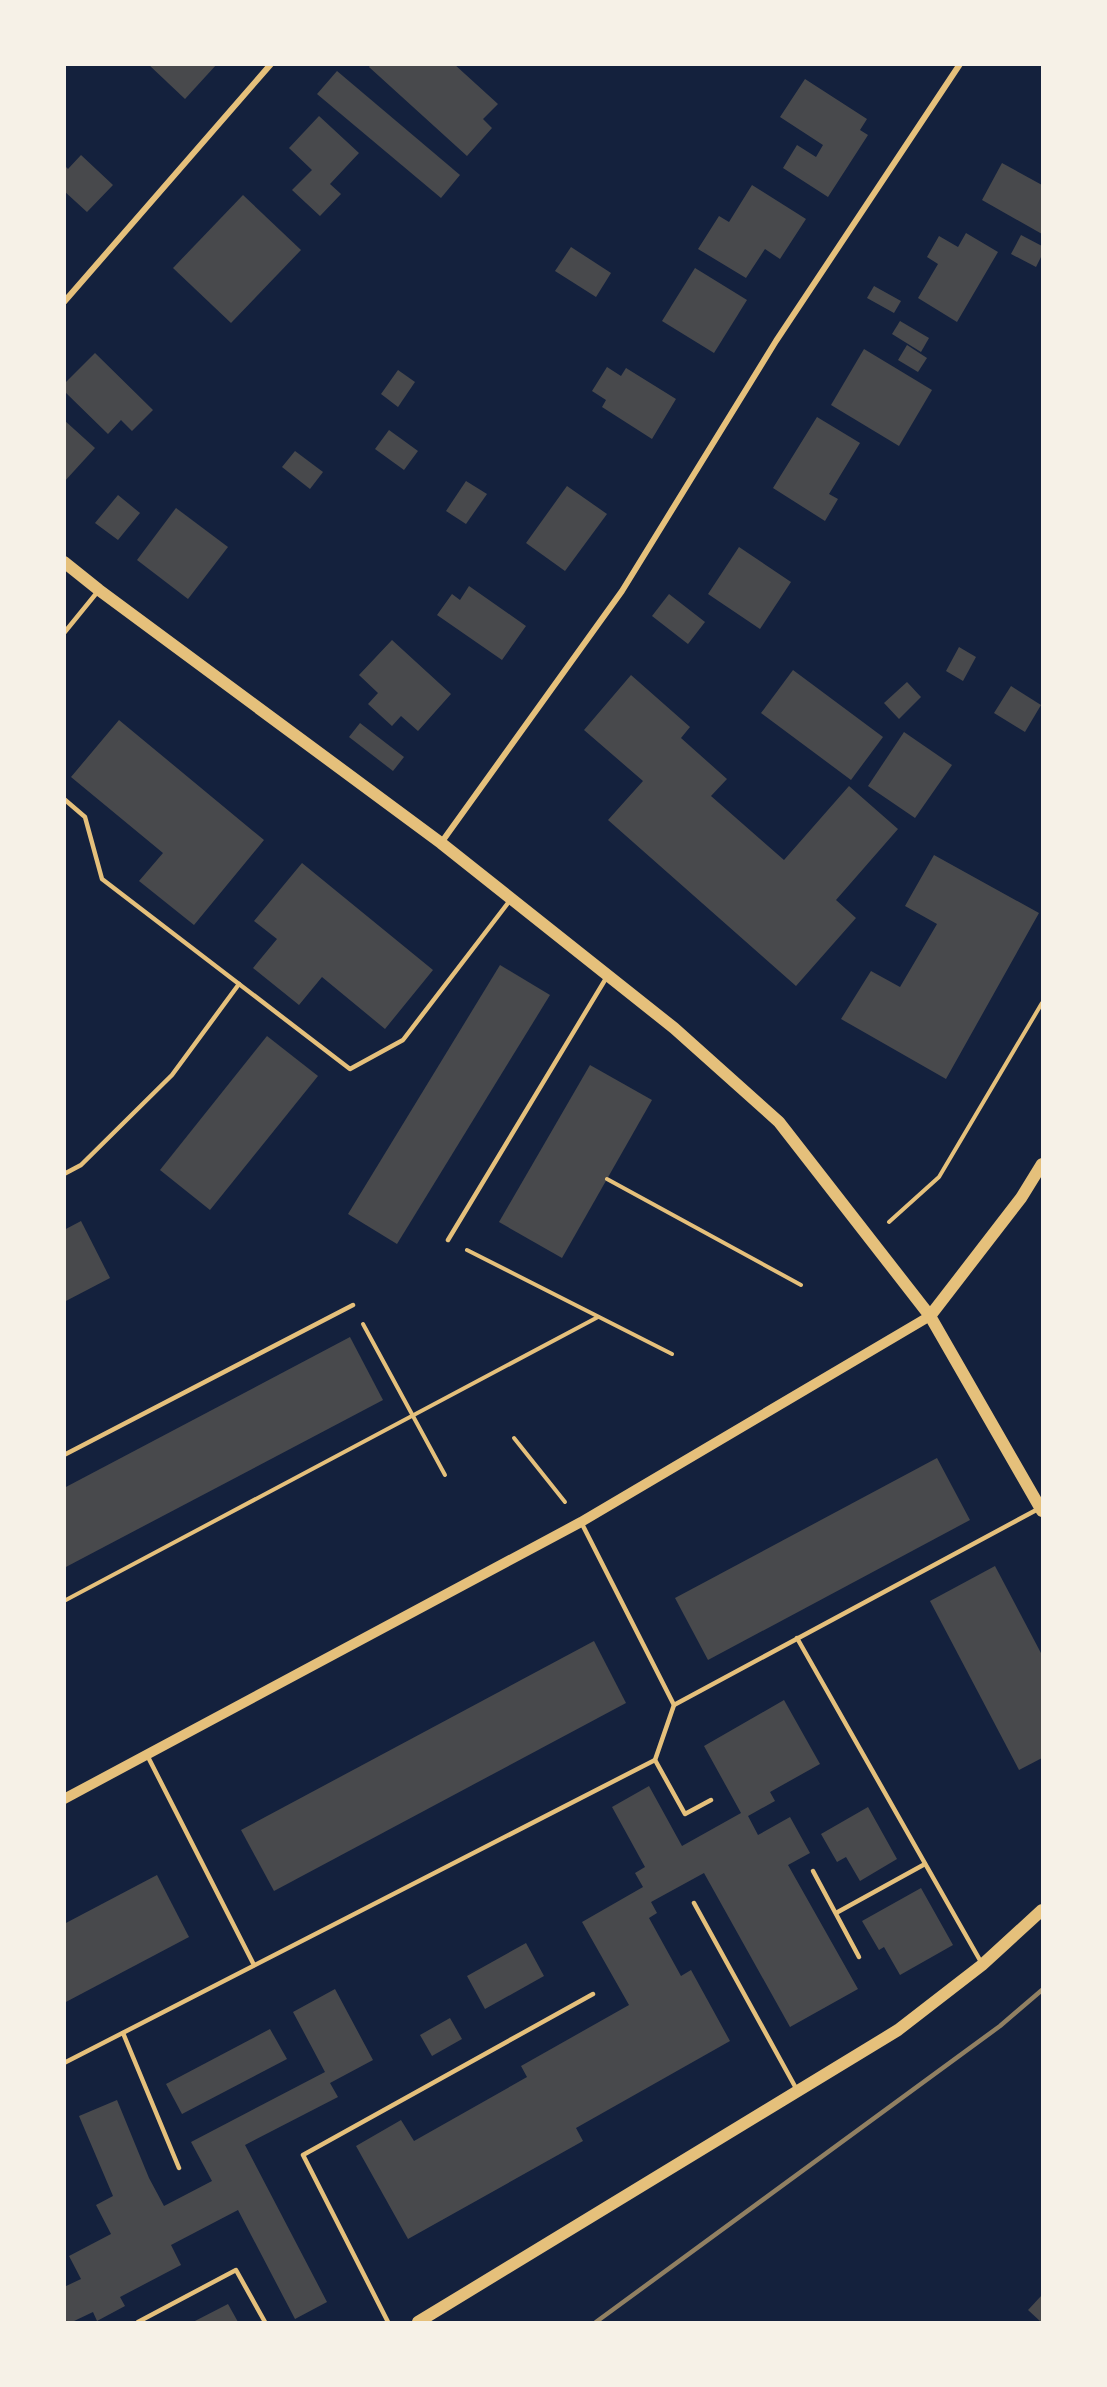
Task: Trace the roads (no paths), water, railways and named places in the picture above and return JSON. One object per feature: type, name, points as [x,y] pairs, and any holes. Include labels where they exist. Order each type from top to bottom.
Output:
[{"type":"main road","points":[[64,562],[441,843],[674,1028],[779,1122],[930,1316],[1041,1509]]},
{"type":"main road","points":[[930,1316],[1021,1198],[1042,1164]]},
{"type":"main road","points":[[418,2322],[898,2030],[982,1965],[1042,1910]]},
{"type":"street","points":[[64,302],[271,64]]},
{"type":"street","points":[[441,843],[622,591],[776,341],[960,64]]},
{"type":"street","points":[[64,1799],[581,1522],[930,1316]]},
{"type":"lane","points":[[64,633],[99,590]]},
{"type":"lane","points":[[64,799],[85,817],[102,879],[350,1069],[403,1040],[511,898]]},
{"type":"lane","points":[[448,1240],[608,975]]},
{"type":"lane","points":[[64,1174],[81,1166],[172,1075],[239,984]]},
{"type":"lane","points":[[64,1455],[353,1305]]},
{"type":"lane","points":[[64,2063],[656,1760],[674,1705],[1041,1509]]},
{"type":"lane","points":[[581,1522],[674,1705]]},
{"type":"lane","points":[[797,1638],[982,1965]]},
{"type":"lane","points":[[147,1755],[254,1965]]},
{"type":"lane","points":[[656,1760],[686,1814],[711,1800]]},
{"type":"lane","points":[[836,1913],[925,1864]]},
{"type":"lane","points":[[813,1871],[859,1957]]},
{"type":"lane","points":[[694,1903],[798,2092]]},
{"type":"lane","points":[[388,2322],[303,2155],[593,1994]]},
{"type":"lane","points":[[123,2033],[179,2168]]},
{"type":"lane","points":[[138,2322],[236,2270],[265,2322]]},
{"type":"railway","points":[[596,2322],[1000,2026],[1042,1990]]}]
